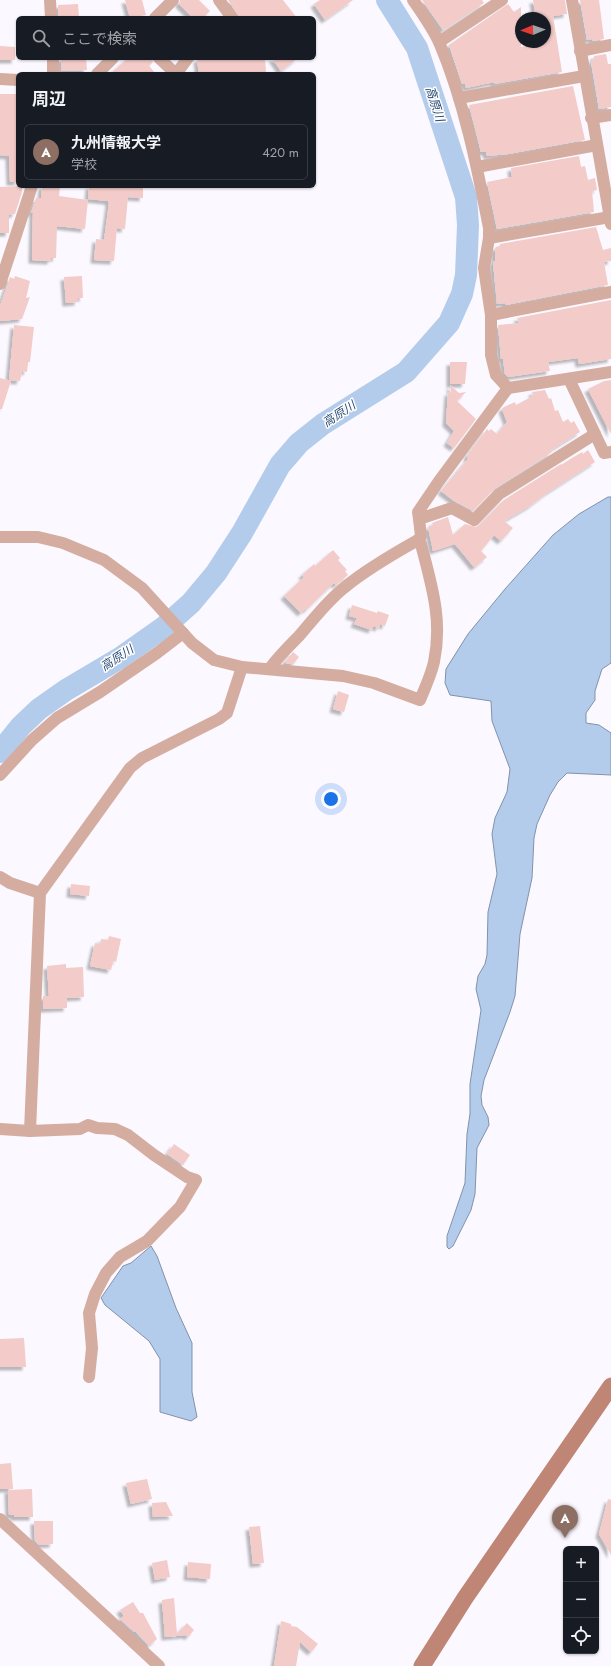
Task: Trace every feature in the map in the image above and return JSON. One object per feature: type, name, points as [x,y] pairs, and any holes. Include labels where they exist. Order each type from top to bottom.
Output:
[{"type":"street","points":[[50,0],[51,16]]},
{"type":"street","points":[[157,0],[158,15]]},
{"type":"street","points":[[158,15],[173,0]]},
{"type":"street","points":[[219,0],[231,16]]},
{"type":"street","points":[[413,0],[439,42],[459,98],[477,166],[489,228],[489,238],[484,268],[491,315],[490,355],[496,374],[508,388]]},
{"type":"street","points":[[439,42],[502,0]]},
{"type":"street","points":[[489,238],[610,220],[572,0]]},
{"type":"street","points":[[580,51],[611,45]]},
{"type":"street","points":[[53,60],[53,72]]},
{"type":"street","points":[[100,72],[111,60]]},
{"type":"street","points":[[161,60],[174,72]]},
{"type":"street","points":[[178,72],[186,60]]},
{"type":"street","points":[[459,98],[584,76]]},
{"type":"street","points":[[0,79],[16,80]]},
{"type":"street","points":[[592,118],[611,115]]},
{"type":"street","points":[[477,166],[596,145]]},
{"type":"street","points":[[0,284],[5,256],[31,188]]},
{"type":"street","points":[[491,315],[611,292]]},
{"type":"street","points":[[270,668],[283,651],[323,607],[344,587],[422,536],[418,512],[439,481],[508,388],[611,372]]},
{"type":"street","points":[[569,379],[604,453],[611,452]]},
{"type":"street","points":[[420,519],[452,508],[474,520],[499,494],[594,434]]},
{"type":"street","points":[[0,537],[38,537],[63,543],[104,560],[124,573],[142,588],[192,644],[214,660],[242,667],[270,668],[349,677],[374,683],[420,700],[434,664],[438,638],[438,624],[436,602],[418,540]]},
{"type":"street","points":[[0,775],[32,740],[57,718],[100,692],[157,653],[183,633]]},
{"type":"street","points":[[30,1131],[40,893],[130,768],[142,758],[219,719],[227,713],[242,667]]},
{"type":"street","points":[[0,878],[40,893]]},
{"type":"street","points":[[0,1129],[30,1131],[80,1129],[88,1126],[97,1128],[115,1128],[128,1135],[154,1155],[187,1177],[196,1180],[180,1207],[147,1240],[120,1258],[106,1273],[95,1294],[89,1313],[92,1348],[89,1377]]},
{"type":"street","points":[[422,1666],[464,1598],[611,1386]]},
{"type":"street","points":[[0,1519],[160,1666]]},
{"type":"water","points":[[608,497],[611,497],[611,663],[602,669],[595,691],[595,700],[586,713],[586,723],[599,725],[611,733],[611,775],[567,773],[558,782],[550,795],[537,824],[534,838],[532,878],[520,934],[515,996],[484,1080],[481,1096],[482,1105],[488,1117],[489,1125],[477,1148],[475,1194],[471,1210],[453,1246],[449,1249],[447,1247],[447,1236],[465,1183],[467,1134],[470,1114],[470,1084],[481,1010],[476,989],[478,976],[485,964],[487,955],[488,912],[497,874],[492,834],[495,818],[507,792],[510,769],[492,721],[491,701],[450,695],[445,683],[446,669],[468,634],[505,589],[553,535],[579,514]]},
{"type":"water","points":[[151,1246],[157,1256],[176,1308],[192,1343],[192,1392],[197,1417],[191,1421],[160,1412],[160,1359],[149,1341],[105,1305],[101,1298],[123,1266],[131,1263]]},
{"type":"building","points":[[125,0],[142,0],[146,15],[129,16]]},
{"type":"building","points":[[180,0],[199,0],[210,11],[205,16],[191,16],[179,4]]},
{"type":"building","points":[[228,0],[283,0],[295,16],[239,16]]},
{"type":"building","points":[[320,0],[353,0],[325,20],[314,4]]},
{"type":"building","points":[[422,0],[482,0],[484,3],[443,30]]},
{"type":"building","points":[[533,0],[565,0],[567,14],[553,16],[562,72],[494,84],[494,82],[466,88],[465,83],[462,84],[449,45],[508,4],[514,12],[521,7],[521,12],[515,12],[515,48],[551,48],[551,12],[535,12]]},
{"type":"building","points":[[580,0],[599,0],[604,39],[592,41],[592,39],[587,40]]},
{"type":"building","points":[[78,4],[79,16],[58,16],[58,5]]},
{"type":"building","points":[[0,46],[15,47],[15,60],[0,60]]},
{"type":"building","points":[[606,54],[608,64],[611,64],[611,107],[599,109],[591,62],[594,59],[594,56]]},
{"type":"building","points":[[61,60],[86,60],[87,70],[61,71]]},
{"type":"building","points":[[126,60],[152,60],[153,62],[149,66],[154,72],[112,72]]},
{"type":"building","points":[[197,60],[265,60],[266,72],[199,72]]},
{"type":"building","points":[[273,60],[295,60],[281,71]]},
{"type":"building","points":[[573,86],[585,140],[508,154],[487,156],[486,152],[481,152],[469,105]]},
{"type":"building","points":[[0,94],[16,94],[16,182],[10,182],[9,156],[0,155]]},
{"type":"building","points":[[579,156],[581,167],[585,166],[588,180],[595,178],[597,190],[592,191],[594,212],[497,229],[487,182],[512,177],[511,168]]},
{"type":"building","points":[[16,186],[16,188],[22,188],[15,214],[9,215],[9,233],[0,233],[0,187]]},
{"type":"building","points":[[42,188],[60,188],[59,196],[88,200],[85,229],[57,226],[56,258],[51,258],[51,261],[32,260],[33,213],[31,213],[36,198],[41,198]]},
{"type":"building","points":[[89,188],[143,188],[143,198],[128,197],[125,229],[117,228],[114,261],[94,260],[96,239],[104,240],[109,203],[108,201],[88,199]]},
{"type":"building","points":[[596,227],[603,250],[611,248],[611,261],[604,262],[608,285],[506,305],[505,303],[497,304],[493,262],[495,261],[496,247],[500,246],[500,244]]},
{"type":"building","points":[[15,276],[30,281],[26,298],[30,297],[22,319],[0,321],[0,306],[10,277],[14,279]]},
{"type":"building","points":[[82,276],[83,298],[78,298],[78,302],[66,303],[64,277]]},
{"type":"building","points":[[611,300],[611,359],[579,364],[578,358],[548,362],[550,371],[508,377],[505,374],[503,359],[501,359],[498,325],[519,323],[517,318]]},
{"type":"building","points":[[14,325],[34,327],[30,362],[28,362],[27,372],[22,371],[20,381],[9,380]]},
{"type":"building","points":[[450,362],[467,362],[465,384],[450,384]]},
{"type":"building","points":[[0,378],[11,381],[2,409],[0,409]]},
{"type":"building","points":[[611,380],[611,434],[588,389],[604,381]]},
{"type":"building","points":[[450,385],[459,393],[466,392],[457,401],[476,419],[454,448],[447,443],[454,431],[446,423],[448,392],[451,393]]},
{"type":"building","points":[[545,390],[549,399],[551,398],[555,411],[558,410],[563,422],[568,419],[571,423],[574,421],[580,432],[551,450],[552,452],[495,488],[473,511],[454,501],[441,491],[467,460],[467,456],[487,429],[489,431],[491,429],[497,434],[507,422],[502,409],[504,407],[515,402],[516,405],[533,396],[532,392]]},
{"type":"building","points":[[588,450],[595,462],[547,493],[530,506],[504,521],[513,528],[501,541],[494,535],[481,551],[487,557],[476,566],[474,567],[455,544],[433,551],[428,527],[433,525],[432,523],[448,517],[453,535],[465,524],[476,527],[504,500],[561,464],[582,452],[583,454]]},
{"type":"building","points":[[333,550],[340,558],[338,560],[347,570],[345,571],[348,575],[336,585],[334,583],[301,613],[284,596],[304,577],[302,575]]},
{"type":"building","points":[[352,605],[377,613],[378,611],[389,615],[385,626],[380,624],[379,628],[373,626],[372,630],[354,624],[357,618],[349,616]]},
{"type":"building","points":[[293,652],[299,657],[293,664],[287,664],[285,662]]},
{"type":"building","points":[[338,691],[349,695],[344,712],[333,709]]},
{"type":"building","points":[[71,884],[90,886],[89,896],[70,894]]},
{"type":"building","points":[[109,936],[121,939],[116,962],[113,961],[111,970],[90,966],[95,943],[100,944],[101,939],[108,940]]},
{"type":"building","points":[[66,964],[66,968],[83,967],[84,997],[67,998],[67,1008],[43,1009],[43,996],[49,996],[47,966]]},
{"type":"building","points":[[174,1144],[190,1155],[183,1165],[167,1154]]},
{"type":"building","points":[[24,1338],[26,1367],[0,1367],[0,1339]]},
{"type":"building","points":[[11,1463],[13,1489],[0,1489],[0,1464]]},
{"type":"building","points":[[147,1479],[152,1499],[131,1504],[126,1483]]},
{"type":"building","points":[[32,1489],[33,1517],[14,1517],[14,1515],[9,1515],[8,1490]]},
{"type":"building","points":[[608,1499],[611,1500],[611,1555],[599,1534]]},
{"type":"building","points":[[166,1502],[173,1516],[153,1517],[152,1503]]},
{"type":"building","points":[[34,1521],[53,1521],[53,1544],[39,1545],[35,1541]]},
{"type":"building","points":[[260,1526],[264,1563],[253,1564],[249,1527]]},
{"type":"building","points":[[167,1560],[170,1577],[155,1580],[152,1563]]},
{"type":"building","points":[[188,1562],[211,1564],[210,1579],[187,1577]]},
{"type":"building","points":[[174,1598],[177,1634],[187,1623],[194,1630],[188,1637],[186,1635],[165,1637],[162,1600]]},
{"type":"building","points":[[133,1602],[140,1613],[143,1613],[157,1639],[149,1646],[135,1631],[134,1632],[120,1619],[124,1616],[120,1610]]},
{"type":"building","points":[[281,1621],[297,1627],[318,1644],[311,1652],[300,1642],[296,1666],[274,1666]]},
{"type":"waterway","name":"高原川","points":[[0,752],[21,726],[39,709],[66,690],[120,658],[164,627],[191,603],[216,573],[242,533],[280,465],[299,443],[323,424],[406,372],[449,323],[462,294],[466,275],[468,225],[466,197],[417,48],[387,0]]},
{"type":"place","name":"九州情報大学","points":[[565,1538]]}]
